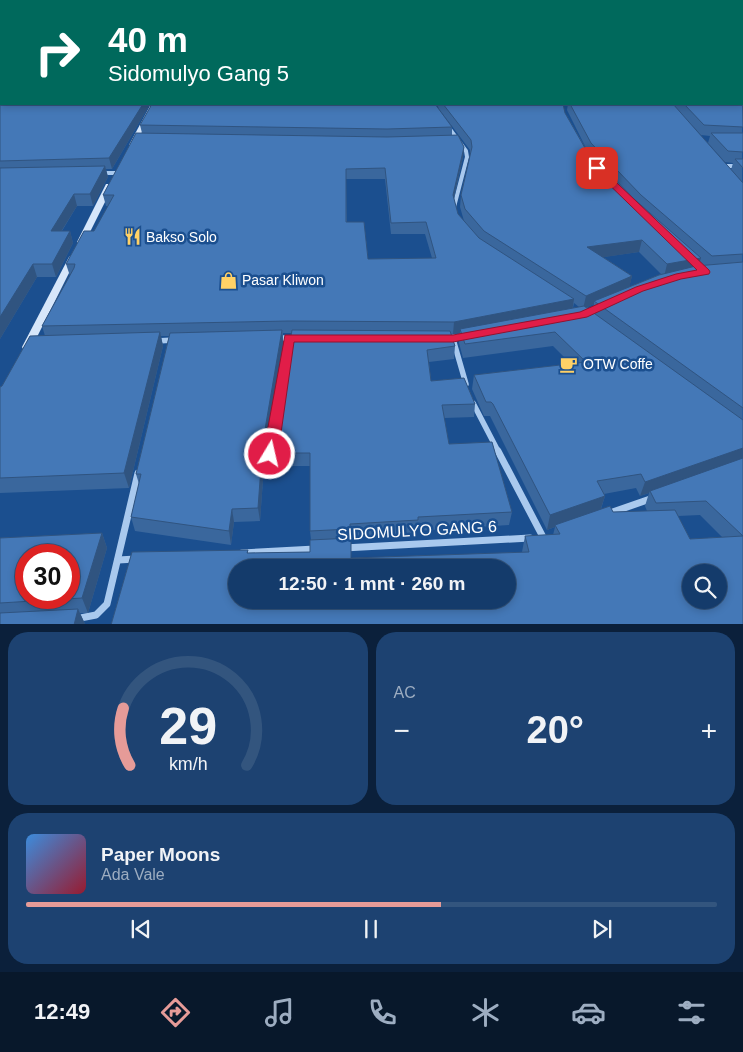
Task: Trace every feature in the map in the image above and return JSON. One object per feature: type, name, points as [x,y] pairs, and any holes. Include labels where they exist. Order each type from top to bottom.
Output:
[{"type":"main road","points":[[20,359],[153,105]]},
{"type":"main road","points":[[716,160],[727,172]]},
{"type":"street","points":[[447,126],[467,157],[454,202],[455,212]]},
{"type":"street","points":[[135,139],[145,139]]},
{"type":"street","points":[[449,141],[458,141]]},
{"type":"street","points":[[92,173],[121,164]]},
{"type":"street","points":[[722,166],[743,166]]},
{"type":"street","points":[[443,338],[472,335]]},
{"type":"street","points":[[270,338],[308,338]]},
{"type":"street","points":[[270,454],[289,338]]},
{"type":"street","points":[[453,338],[468,390]]},
{"type":"street","points":[[166,350],[169,340]]},
{"type":"street","points":[[149,341],[178,340]]},
{"type":"street","points":[[29,344],[39,343]]},
{"type":"street","points":[[470,399],[543,537]]},
{"type":"street","points":[[70,619],[89,618],[102,610],[107,604],[140,464]]},
{"type":"street","points":[[598,518],[661,495]]},
{"type":"street","name":"SIDOMULYO GANG 6","points":[[336,548],[543,537],[552,534]]},
{"type":"street","name":"SIDOMULYO GANG 6","points":[[237,554],[326,549]]},
{"type":"street","points":[[118,560],[148,558]]},
{"type":"building","points":[[0,105],[142,105],[109,158],[0,161]]},
{"type":"building","points":[[151,105],[436,105],[452,127],[387,129],[140,125]]},
{"type":"building","points":[[444,105],[563,105],[565,113],[585,148],[633,198],[701,258],[667,264],[642,240],[587,247],[632,276],[586,296],[484,231],[465,209],[461,195],[472,147],[471,140]]},
{"type":"building","points":[[571,105],[674,105],[743,183],[743,254],[712,256],[641,195],[591,143]]},
{"type":"building","points":[[685,105],[743,105],[743,127],[704,125]]},
{"type":"building","points":[[136,133],[387,137],[458,135],[464,147],[453,195],[458,214],[479,238],[574,299],[454,322],[288,321],[42,326],[74,268],[75,264],[66,264],[84,231],[94,231],[114,195],[103,195]],"holes":[[[385,168],[391,223],[426,222],[436,258],[368,259],[364,222],[346,222],[346,169]]]},
{"type":"building","points":[[711,133],[743,133],[743,152],[728,151]]},
{"type":"building","points":[[735,159],[743,159],[743,168]]},
{"type":"building","points":[[105,166],[90,194],[74,194],[51,231],[70,231],[52,264],[33,264],[0,317],[0,168]]},
{"type":"building","points":[[743,262],[743,408],[594,301],[659,275],[696,266]]},
{"type":"building","points":[[584,306],[743,420],[743,448],[645,482],[641,474],[597,481],[605,496],[550,515],[493,404],[486,402],[474,375],[586,362],[555,332],[465,344],[460,329]]},
{"type":"building","points":[[282,330],[263,441],[264,445],[268,447],[273,445],[275,439],[292,330],[450,331],[455,346],[427,350],[431,381],[464,378],[475,404],[442,405],[449,444],[492,442],[512,512],[418,517],[418,520],[350,524],[350,529],[310,531],[310,453],[262,453],[258,508],[232,509],[229,531],[131,517],[141,474],[136,474],[170,333]]},
{"type":"building","points":[[160,332],[124,473],[0,478],[0,387],[30,336]]},
{"type":"building","points":[[743,458],[743,536],[706,501],[656,503],[650,491]]},
{"type":"building","points":[[610,506],[613,512],[675,510],[690,539],[743,536],[743,624],[111,624],[132,552],[248,550],[247,553],[310,552],[310,540],[351,538],[351,558],[529,552],[525,536],[560,534],[555,525]]},
{"type":"building","points":[[102,533],[82,598],[80,598],[80,544],[15,544],[15,602],[0,603],[0,538]]},
{"type":"building","points":[[78,609],[74,624],[0,624],[0,613]]},
{"type":"place","name":"Bakso Solo","points":[[132,237]]},
{"type":"place","name":"Pasar Kliwon","points":[[228,280]]},
{"type":"place","name":"OTW Coffe","points":[[569,364]]},
{"type":"route","points":[[270,454],[289,338],[453,338],[583,314],[640,289],[679,276],[705,272],[609,182],[597,168]]}]
